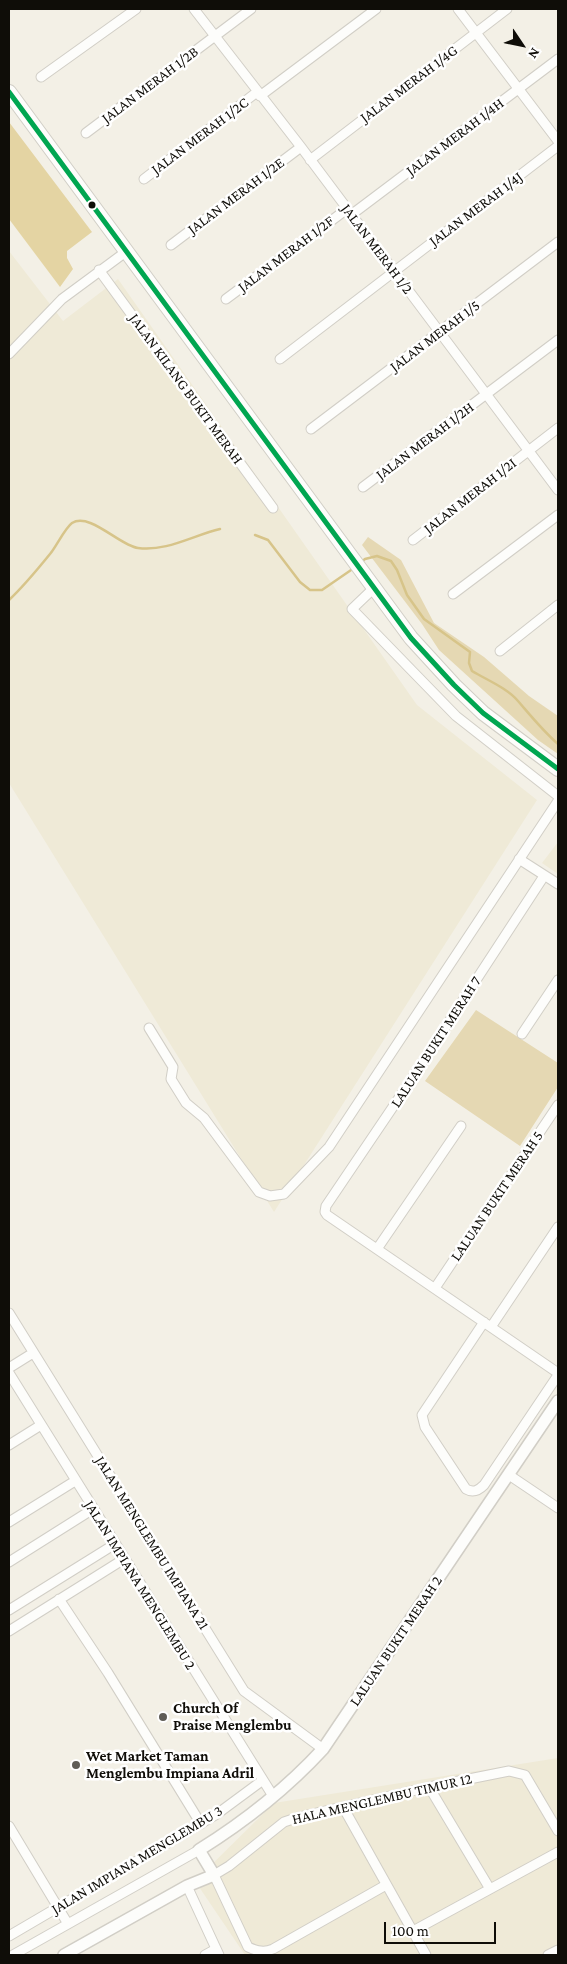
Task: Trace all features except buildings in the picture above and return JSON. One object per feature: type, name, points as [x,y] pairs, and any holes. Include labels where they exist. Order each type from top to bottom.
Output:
[{"type":"main road","points":[[9,92],[412,638],[454,685],[484,713],[558,769]]},
{"type":"street","points":[[40,77],[136,9]]},
{"type":"street","name":"JALAN MERAH 1/2","points":[[194,9],[558,490]]},
{"type":"street","name":"JALAN MERAH 1/2B","points":[[86,133],[251,9]]},
{"type":"street","name":"JALAN MERAH 1/2C","points":[[144,179],[376,9]]},
{"type":"street","points":[[458,9],[558,141]]},
{"type":"street","name":"JALAN MERAH 1/4G","points":[[310,160],[508,9]]},
{"type":"street","name":"JALAN MERAH 1/4H","points":[[349,212],[558,59]]},
{"type":"street","name":"JALAN MERAH 1/4J","points":[[280,359],[558,146]]},
{"type":"street","name":"JALAN MERAH 1/2E","points":[[171,245],[300,147]]},
{"type":"street","name":"JALAN MERAH 1/2F","points":[[226,299],[349,212]]},
{"type":"street","name":"JALAN MERAH 1/5","points":[[311,429],[558,242]]},
{"type":"street","points":[[9,354],[62,298],[127,251]]},
{"type":"street","name":"JALAN KILANG BUKIT MERAH","points":[[99,270],[273,508]]},
{"type":"street","points":[[486,395],[558,340]]},
{"type":"street","name":"JALAN MERAH 1/2H","points":[[363,487],[486,395]]},
{"type":"street","name":"JALAN MERAH 1/2I","points":[[413,540],[558,428]]},
{"type":"street","points":[[453,594],[558,515]]},
{"type":"street","points":[[374,588],[352,609],[456,716],[558,796]]},
{"type":"street","points":[[500,650],[558,605]]},
{"type":"street","points":[[149,1028],[173,1067],[171,1079],[186,1104],[204,1118],[260,1192],[270,1196],[284,1194],[329,1147],[558,801]]},
{"type":"street","points":[[519,859],[558,884]]},
{"type":"street","name":"LALUAN BUKIT MERAH 7","points":[[377,1249],[327,1215],[325,1212],[326,1206],[544,876]]},
{"type":"street","points":[[522,1034],[558,980]]},
{"type":"street","name":"LALUAN BUKIT MERAH 5","points":[[435,1288],[558,1104]]},
{"type":"street","points":[[460,1126],[377,1249],[488,1324],[557,1370],[484,1485],[471,1492],[466,1489],[425,1427],[422,1415],[488,1324],[558,1227]]},
{"type":"street","name":"JALAN MENGLEMBU IMPIANA 21","points":[[9,1313],[244,1690],[323,1749]]},
{"type":"street","points":[[9,1368],[34,1353]]},
{"type":"street","name":"JALAN IMPIANA MENGLEMBU 2","points":[[9,1373],[273,1796]]},
{"type":"street","name":"LALUAN BUKIT MERAH 2","points":[[199,1850],[228,1832],[273,1796],[301,1773],[323,1749],[556,1409]]},
{"type":"street","points":[[9,1444],[41,1425]]},
{"type":"street","points":[[509,1475],[558,1508]]},
{"type":"street","points":[[9,1522],[75,1481]]},
{"type":"street","points":[[9,1562],[93,1509]]},
{"type":"street","points":[[9,1610],[115,1544]]},
{"type":"street","points":[[9,1630],[124,1559]]},
{"type":"street","points":[[60,1599],[201,1824]]},
{"type":"street","name":"HALA MENGLEMBU TIMUR 12","points":[[214,1875],[229,1866],[284,1822],[429,1787],[509,1771],[525,1775],[558,1831]]},
{"type":"street","name":"JALAN IMPIANA MENGLEMBU 3","points":[[9,1936],[201,1824],[263,1780]]},
{"type":"street","points":[[429,1787],[490,1889]]},
{"type":"street","points":[[343,1807],[426,1955]]},
{"type":"street","points":[[9,1826],[68,1924]]},
{"type":"street","points":[[13,1955],[199,1850],[214,1875],[248,1947],[258,1951],[267,1952],[273,1949],[386,1885]]},
{"type":"street","points":[[413,1931],[558,1852]]},
{"type":"street","points":[[64,1955],[187,1886],[214,1875]]},
{"type":"street","points":[[187,1886],[218,1952],[204,1955]]},
{"type":"street","points":[[548,1955],[558,1950]]},
{"type":"shaded area","points":[[9,122],[92,232],[67,251],[67,258],[73,269],[60,287],[9,219]]},
{"type":"shaded area","points":[[9,251],[63,321],[118,279],[417,705],[537,800],[274,1212],[9,783]]},
{"type":"shaded area","points":[[368,537],[401,560],[434,623],[484,657],[529,696],[558,716],[558,754],[538,740],[439,650],[422,624],[362,545]]},
{"type":"shaded area","points":[[558,842],[558,874],[542,863]]},
{"type":"shaded area","points":[[476,1010],[558,1063],[558,1087],[520,1146],[425,1081]]},
{"type":"shaded area","points":[[558,1758],[558,1955],[245,1955],[195,1881],[274,1803]]},
{"type":"waterway","points":[[9,600],[45,560],[72,523],[79,521],[87,522],[131,546],[148,549],[159,548],[220,529]]},
{"type":"waterway","points":[[255,535],[268,540],[300,582],[310,590],[322,590],[354,568]]},
{"type":"waterway","points":[[360,563],[365,559],[377,556],[391,561],[397,570],[407,595],[424,619],[470,652],[469,663],[472,671],[503,688],[513,696],[558,744]]},
{"type":"transit line","points":[[9,92],[411,638],[454,685],[483,713],[558,769]]},
{"type":"place","name":"Church Of Praise Menglembu","points":[[163,1717]]},
{"type":"place","name":"Wet Market Taman Menglembu Impiana Adril","points":[[76,1765]]}]
